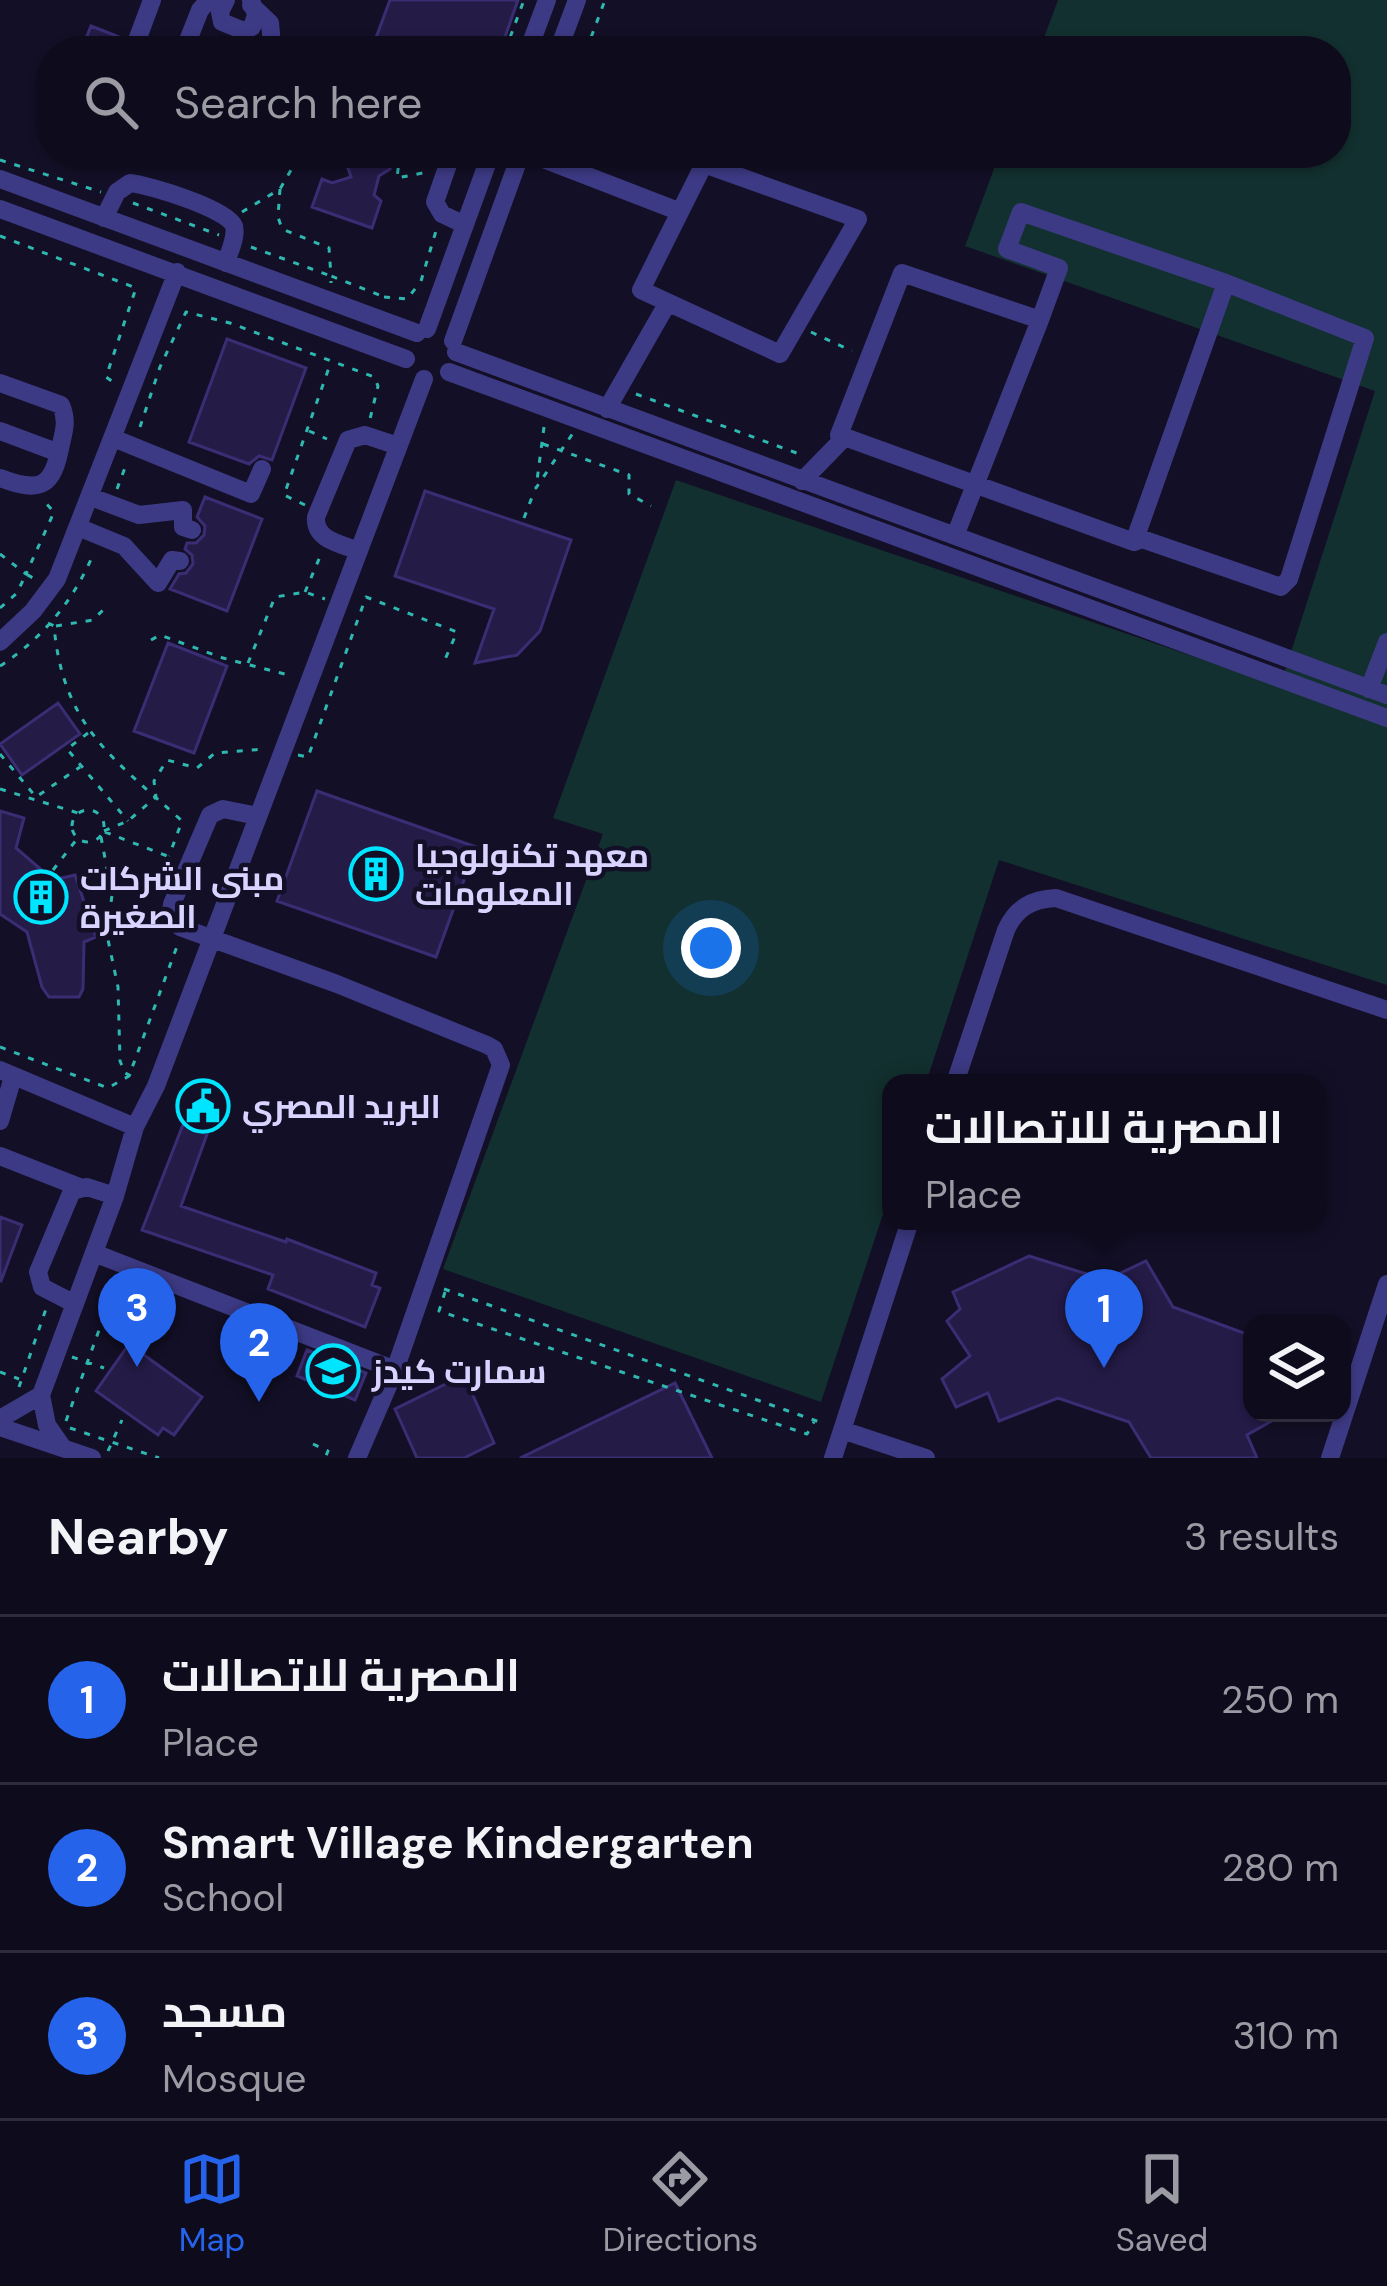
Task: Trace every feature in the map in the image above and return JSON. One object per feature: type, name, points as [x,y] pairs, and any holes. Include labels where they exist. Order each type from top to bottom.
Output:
[{"type":"street","points":[[135,36],[148,0]]},
{"type":"street","points":[[190,36],[209,0]]},
{"type":"street","points":[[226,0],[220,12],[222,22],[244,31],[254,24],[250,3]]},
{"type":"street","points":[[534,36],[547,0]]},
{"type":"street","points":[[564,36],[577,0]]},
{"type":"street","points":[[250,3],[272,27],[272,36]]},
{"type":"street","points":[[446,168],[435,202],[442,214],[465,225]]},
{"type":"street","points":[[486,168],[441,292],[422,331],[407,344],[406,359],[424,379],[449,372],[520,168]]},
{"type":"street","points":[[565,168],[678,212]]},
{"type":"street","points":[[701,168],[641,288],[644,294],[777,355],[799,327],[857,225],[856,217],[718,168]]},
{"type":"street","points":[[0,179],[373,316],[422,331],[442,331],[455,346],[607,410],[1378,692],[1387,642]]},
{"type":"street","points":[[104,218],[123,187],[138,184],[230,219],[233,241],[226,263]]},
{"type":"street","points":[[0,209],[406,359]]},
{"type":"street","points":[[843,439],[974,484],[1134,542],[1142,539],[1277,588],[1289,579],[1364,338],[1226,283],[1021,212],[1007,249],[1059,268],[1040,320],[974,484],[955,536]]},
{"type":"street","points":[[0,642],[50,588],[91,497],[178,272]]},
{"type":"street","points":[[843,439],[840,427],[898,276],[904,272],[1040,320]]},
{"type":"street","points":[[1134,542],[1226,283]]},
{"type":"street","points":[[607,410],[667,304]]},
{"type":"street","points":[[449,372],[1387,718]]},
{"type":"street","points":[[63,1448],[46,1424],[42,1391],[115,1196],[135,1127],[156,1086],[424,379]]},
{"type":"street","points":[[0,383],[61,405],[67,418],[55,475],[43,484],[23,487],[0,478]]},
{"type":"street","points":[[0,431],[59,453]]},
{"type":"street","points":[[359,551],[322,536],[315,523],[319,512],[344,446],[353,436],[398,446]]},
{"type":"street","points":[[112,438],[251,494],[262,469]]},
{"type":"street","points":[[802,481],[843,439]]},
{"type":"street","points":[[91,497],[139,515],[183,510],[183,527],[192,530]]},
{"type":"street","points":[[78,527],[124,546],[158,583],[172,560],[180,561]]},
{"type":"street","points":[[257,816],[223,809],[210,815],[171,913],[183,928],[338,984],[487,1045],[499,1056],[500,1073],[394,1370],[357,1458]]},
{"type":"street","points":[[959,1074],[1011,919],[1031,902],[1056,898],[1387,1010]]},
{"type":"street","points":[[0,1121],[7,1073],[135,1127]]},
{"type":"street","points":[[0,1156],[115,1196]]},
{"type":"street","points":[[75,1304],[42,1287],[38,1272],[69,1196],[79,1187]]},
{"type":"street","points":[[832,1458],[907,1230]]},
{"type":"street","points":[[94,1253],[394,1370]]},
{"type":"street","points":[[1330,1458],[1387,1284]]},
{"type":"street","points":[[0,1423],[42,1391]]},
{"type":"street","points":[[0,1423],[92,1458]]},
{"type":"street","points":[[842,1430],[926,1458]]},
{"type":"path","points":[[511,36],[524,0]]},
{"type":"path","points":[[592,36],[605,0]]},
{"type":"path","points":[[0,160],[115,196],[382,296],[407,299],[421,281],[441,292]]},
{"type":"path","points":[[292,168],[280,189],[278,217],[282,229],[329,248],[333,302]]},
{"type":"path","points":[[398,168],[397,178],[426,168]]},
{"type":"path","points":[[616,187],[623,168]]},
{"type":"path","points":[[230,219],[280,189]]},
{"type":"path","points":[[0,236],[136,288],[106,377],[132,389]]},
{"type":"path","points":[[373,316],[382,296]]},
{"type":"path","points":[[111,505],[160,367],[187,312],[230,323],[374,377],[378,386],[365,435]]},
{"type":"path","points":[[799,327],[866,358]]},
{"type":"path","points":[[319,512],[284,495],[332,360]]},
{"type":"path","points":[[620,388],[820,462]]},
{"type":"path","points":[[536,488],[545,408]]},
{"type":"path","points":[[524,518],[536,488],[581,421]]},
{"type":"path","points":[[307,431],[344,446]]},
{"type":"path","points":[[543,444],[628,475],[629,494],[651,506]]},
{"type":"path","points":[[0,608],[17,593],[54,512],[50,504],[23,487]]},
{"type":"path","points":[[0,666],[29,647],[77,592],[101,536]]},
{"type":"path","points":[[0,554],[50,588]]},
{"type":"path","points":[[247,665],[275,597],[305,592],[340,604]]},
{"type":"path","points":[[366,597],[457,632],[442,664]]},
{"type":"path","points":[[51,625],[93,620],[104,609]]},
{"type":"path","points":[[51,625],[63,683],[90,731],[111,758],[182,821],[169,856]]},
{"type":"path","points":[[151,640],[160,635],[247,665],[311,680]]},
{"type":"path","points":[[90,731],[67,749],[128,821]]},
{"type":"path","points":[[0,754],[36,797]]},
{"type":"path","points":[[156,797],[154,781],[167,760]]},
{"type":"path","points":[[36,797],[80,767]]},
{"type":"path","points":[[0,789],[78,813],[100,814],[112,895],[107,934],[118,987],[120,1061],[129,1076],[156,1086]]},
{"type":"path","points":[[78,813],[72,826],[77,838],[89,842],[128,821],[156,797]]},
{"type":"path","points":[[102,834],[188,866]]},
{"type":"path","points":[[53,869],[77,838]]},
{"type":"path","points":[[0,1046],[108,1088],[116,1087],[129,1076],[183,928]]},
{"type":"path","points":[[124,1265],[66,1423],[69,1428],[159,1458]]},
{"type":"path","points":[[815,1420],[807,1434],[439,1311],[445,1290],[815,1420],[842,1430]]},
{"type":"path","points":[[17,1391],[52,1293]]},
{"type":"path","points":[[57,1353],[104,1368]]},
{"type":"path","points":[[0,1372],[42,1391]]},
{"type":"path","points":[[105,1458],[122,1420]]},
{"type":"path","points":[[313,1444],[328,1451],[325,1458]]},
{"type":"green space","points":[[1058,0],[1387,0],[1387,985],[999,860],[929,1074],[882,1074],[882,1217],[821,1402],[443,1269],[603,834],[553,818],[676,480],[1280,686],[1375,391],[965,246],[994,168],[1351,168],[1351,36],[1045,36]]},
{"type":"building","points":[[390,0],[518,0],[505,36],[377,36]]},
{"type":"building","points":[[91,26],[117,36],[87,36]]},
{"type":"building","points":[[348,168],[390,168],[379,176],[374,195],[381,201],[372,228],[312,207],[322,179],[332,183],[351,177]]},
{"type":"building","points":[[227,339],[306,368],[272,460],[259,456],[249,464],[189,442]]},
{"type":"building","points":[[425,491],[571,540],[540,631],[517,655],[475,663],[494,609],[395,576]]},
{"type":"building","points":[[205,497],[262,519],[227,611],[170,589],[193,564],[185,549],[187,543],[196,543],[204,535],[205,526],[197,517]]},
{"type":"building","points":[[168,643],[227,666],[194,753],[134,731]]},
{"type":"building","points":[[58,703],[80,734],[22,775],[0,744]]},
{"type":"building","name":"معهد تكنولوجيا المعلومات","points":[[317,791],[476,847],[436,957],[277,901]]},
{"type":"building","name":"مبنى الشركات الصغيرة","points":[[0,811],[24,818],[16,848],[53,880],[75,875],[96,937],[84,942],[79,997],[49,997],[27,932],[0,914]]},
{"type":"building","points":[[200,1081],[223,1090],[181,1206],[376,1273],[372,1285],[380,1288],[365,1327],[268,1289],[273,1275],[142,1230]]},
{"type":"building","points":[[0,1217],[22,1225],[1,1281],[0,1281]]},
{"type":"building","points":[[1029,1256],[1106,1280],[1146,1261],[1173,1307],[1243,1333],[1243,1422],[1270,1422],[1247,1435],[1257,1458],[1151,1458],[1129,1422],[1058,1398],[999,1421],[988,1393],[956,1407],[942,1379],[970,1356],[947,1321],[960,1309],[953,1292]]},
{"type":"building","points":[[129,1344],[202,1397],[174,1435],[163,1428],[158,1435],[96,1391]]},
{"type":"building","name":"سمارت كيدز","points":[[307,1350],[366,1373],[355,1400],[297,1376]]},
{"type":"building","points":[[464,1375],[494,1443],[464,1458],[417,1458],[395,1409]]},
{"type":"building","points":[[675,1383],[712,1458],[520,1458]]},
{"type":"place","name":"معهد تكنولوجيا المعلومات","points":[[376,874]]},
{"type":"place","name":"مبنى الشركات الصغيرة","points":[[41,897]]},
{"type":"place","name":"البريد المصري","points":[[203,1106]]},
{"type":"place","name":"مسجد","points":[[137,1367]]},
{"type":"place","name":"المصرية للاتصالات","points":[[1104,1368]]},
{"type":"place","name":"سمارت كيدز","points":[[333,1371]]},
{"type":"place","name":"Smart Village Kindergarten","points":[[259,1402]]}]
